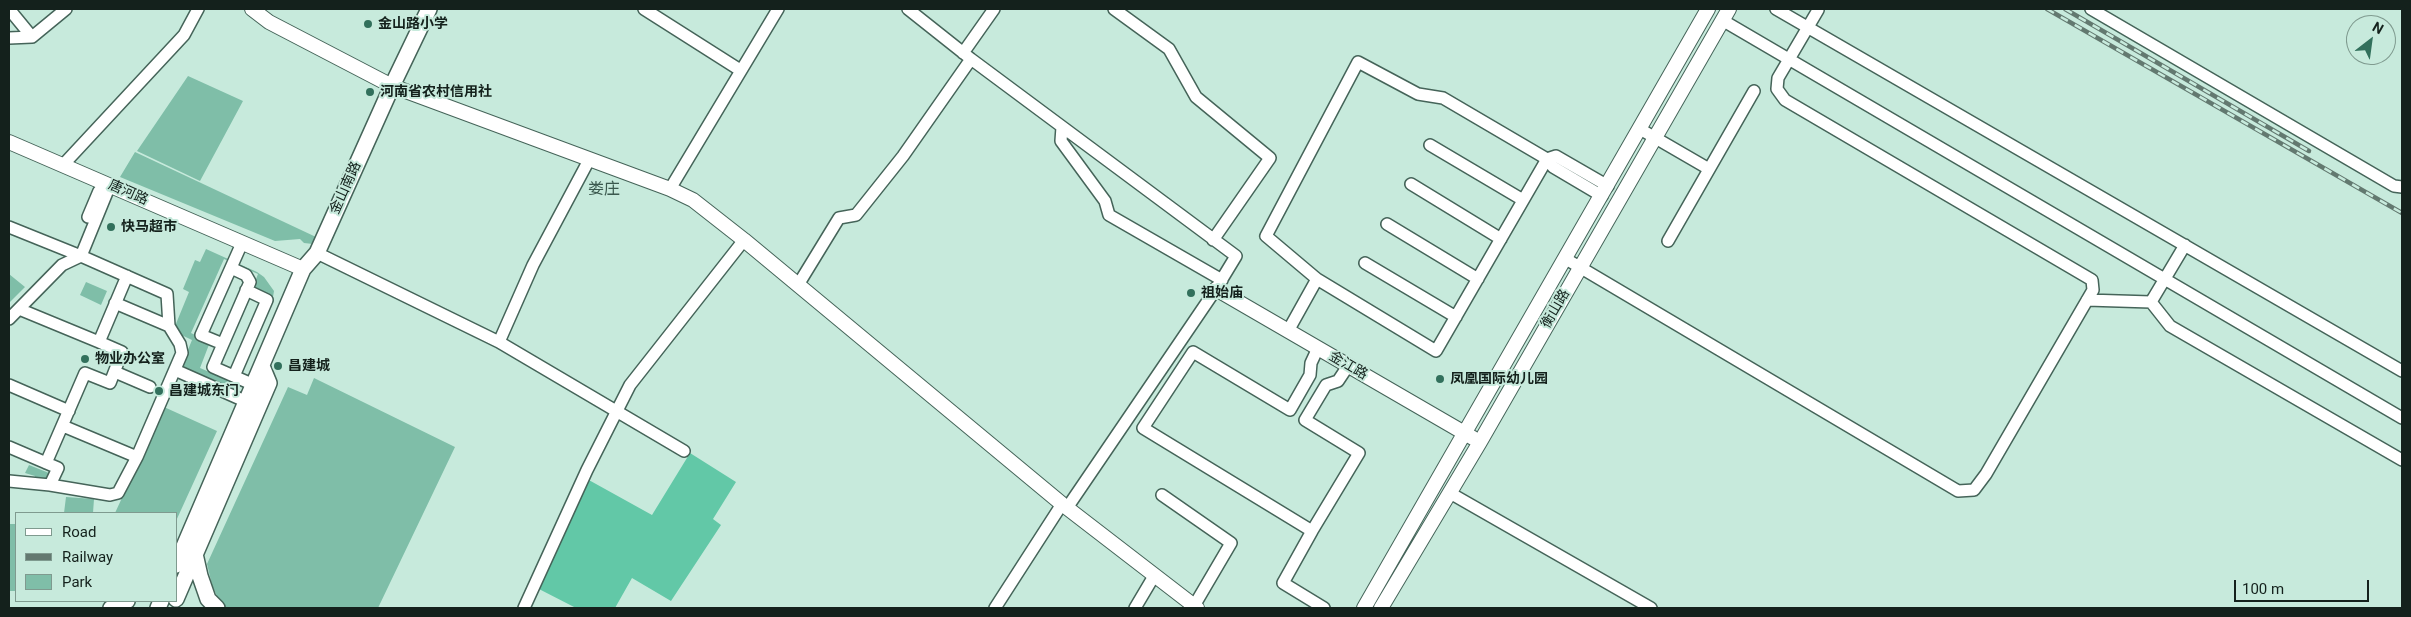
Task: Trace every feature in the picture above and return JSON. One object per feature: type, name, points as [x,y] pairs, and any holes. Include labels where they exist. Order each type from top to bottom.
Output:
[{"type":"main road","name":"金山南路","points":[[178,590],[185,553],[262,366],[304,269],[317,254],[392,86],[429,9]]},
{"type":"main road","name":"金山南路","points":[[185,553],[269,384],[262,366]]},
{"type":"main road","points":[[185,553],[200,576],[208,599],[217,608]]},
{"type":"main road","points":[[111,608],[125,602]]},
{"type":"street","points":[[9,9],[32,37]]},
{"type":"street","points":[[9,38],[32,37],[66,9]]},
{"type":"street","points":[[63,165],[184,35],[198,9]]},
{"type":"street","points":[[252,9],[269,22],[392,86],[589,160],[670,188],[692,200],[798,284],[1065,506],[1196,607],[1231,543],[1162,495]]},
{"type":"street","points":[[644,9],[740,70]]},
{"type":"street","points":[[670,188],[778,9]]},
{"type":"street","points":[[908,9],[967,56],[1236,256],[1219,284],[995,608]]},
{"type":"street","points":[[798,284],[839,218],[856,215],[903,156],[967,56],[994,9]]},
{"type":"street","points":[[1114,9],[1169,50],[1196,97],[1270,158],[1213,240]]},
{"type":"street","points":[[1776,9],[2402,371]]},
{"type":"street","points":[[2091,9],[2394,186],[2402,187]]},
{"type":"street","points":[[1705,10],[1725,15],[1788,61],[2402,418]]},
{"type":"street","name":"衡山路","points":[[1364,608],[1605,191],[1705,10]]},
{"type":"street","points":[[1566,259],[1958,490],[1974,490],[1986,474],[2093,290],[2092,280],[1785,100],[1777,89],[1778,78],[1818,10]]},
{"type":"street","name":"衡山路","points":[[1381,608],[1480,442],[1725,15]]},
{"type":"street","points":[[1547,159],[1443,98],[1418,94],[1358,62],[1266,236],[1317,279],[1436,351],[1547,159],[1556,156],[1605,191]]},
{"type":"street","points":[[1668,241],[1754,91]]},
{"type":"street","points":[[1062,127],[1061,141],[1105,200],[1109,215],[1219,284]]},
{"type":"street","points":[[1640,129],[1709,169]]},
{"type":"street","name":"唐河路","points":[[9,142],[304,269]]},
{"type":"street","points":[[1430,145],[1524,200]]},
{"type":"street","points":[[500,342],[533,265],[589,160]]},
{"type":"street","points":[[88,216],[106,184]]},
{"type":"street","points":[[9,319],[62,265],[81,256],[106,184]]},
{"type":"street","points":[[1411,184],[1501,238]]},
{"type":"street","points":[[1387,224],[1478,278]]},
{"type":"street","points":[[9,226],[167,294],[170,326],[180,344],[182,353],[137,457],[123,487],[118,493],[110,495],[50,485],[9,481]]},
{"type":"street","points":[[524,608],[616,410],[630,384],[744,240]]},
{"type":"street","points":[[223,344],[201,335],[242,243]]},
{"type":"street","points":[[2152,302],[2185,245]]},
{"type":"street","points":[[317,254],[500,342],[684,451]]},
{"type":"street","points":[[1365,263],[1456,317]]},
{"type":"street","points":[[231,268],[250,278],[213,367],[254,385]]},
{"type":"street","points":[[99,342],[127,276]]},
{"type":"street","points":[[1288,331],[1317,279]]},
{"type":"street","name":"金江路","points":[[1219,284],[1288,331],[1480,442]]},
{"type":"street","points":[[234,376],[267,300],[246,290]]},
{"type":"street","points":[[2087,300],[2152,302]]},
{"type":"street","points":[[2152,302],[2170,326],[2402,460]]},
{"type":"street","points":[[115,303],[170,326]]},
{"type":"street","points":[[19,309],[122,352],[110,383],[85,373],[46,463]]},
{"type":"street","points":[[1290,410],[1310,376],[1311,363],[1318,348]]},
{"type":"street","points":[[1312,531],[1143,428],[1193,352],[1359,453],[1283,583],[1324,608]]},
{"type":"street","points":[[1305,420],[1326,385],[1338,381],[1348,366]]},
{"type":"street","points":[[175,370],[247,402]]},
{"type":"street","points":[[114,372],[150,387]]},
{"type":"street","points":[[9,385],[69,410]]},
{"type":"street","points":[[63,426],[137,457]]},
{"type":"street","points":[[9,447],[58,468],[50,485]]},
{"type":"street","points":[[1450,493],[1651,608]]},
{"type":"street","points":[[1135,608],[1154,576]]},
{"type":"green space","points":[[188,76],[243,101],[200,181],[137,151]]},
{"type":"green space","points":[[135,152],[316,237],[313,244],[304,243],[300,239],[275,241],[120,177]]},
{"type":"green space","points":[[206,249],[257,272],[264,277],[274,291],[233,389],[181,367],[192,340],[173,331],[189,292],[183,289],[195,260],[200,262]],"holes":[[[224,259],[258,274],[253,287],[271,295],[233,382],[200,368],[210,342],[191,333]]]},
{"type":"green space","points":[[9,274],[25,287],[9,303]]},
{"type":"green space","points":[[86,282],[107,291],[101,305],[80,295]]},
{"type":"green space","points":[[314,378],[455,447],[378,608],[226,608],[220,603],[212,585],[207,564],[288,387],[307,395]]},
{"type":"green space","points":[[164,407],[217,431],[178,517],[178,512],[115,512]]},
{"type":"green space","points":[[690,453],[736,482],[713,519],[721,525],[671,601],[632,578],[615,608],[576,608],[537,588],[587,479],[652,515]]},
{"type":"green space","points":[[29,465],[49,473],[46,480],[34,479],[35,476],[25,473]]},
{"type":"green space","points":[[66,497],[94,499],[93,512],[64,512]]},
{"type":"green space","points":[[9,524],[15,524],[15,591],[9,591]]},
{"type":"railway","points":[[2047,9],[2402,213]]},
{"type":"railway","points":[[2065,9],[2309,151]]},
{"type":"place","name":"金山路小学","points":[[368,24]]},
{"type":"place","name":"河南省农村信用社","points":[[370,92]]},
{"type":"place","name":"快马超市","points":[[111,227]]},
{"type":"place","name":"祖始庙","points":[[1191,293]]},
{"type":"place","name":"物业办公室","points":[[85,359]]},
{"type":"place","name":"昌建城","points":[[278,366]]},
{"type":"place","name":"凤凰国际幼儿园","points":[[1440,379]]},
{"type":"place","name":"昌建城东门","points":[[159,391]]},
{"type":"district","name":"娄庄","points":[[604,190]]}]
